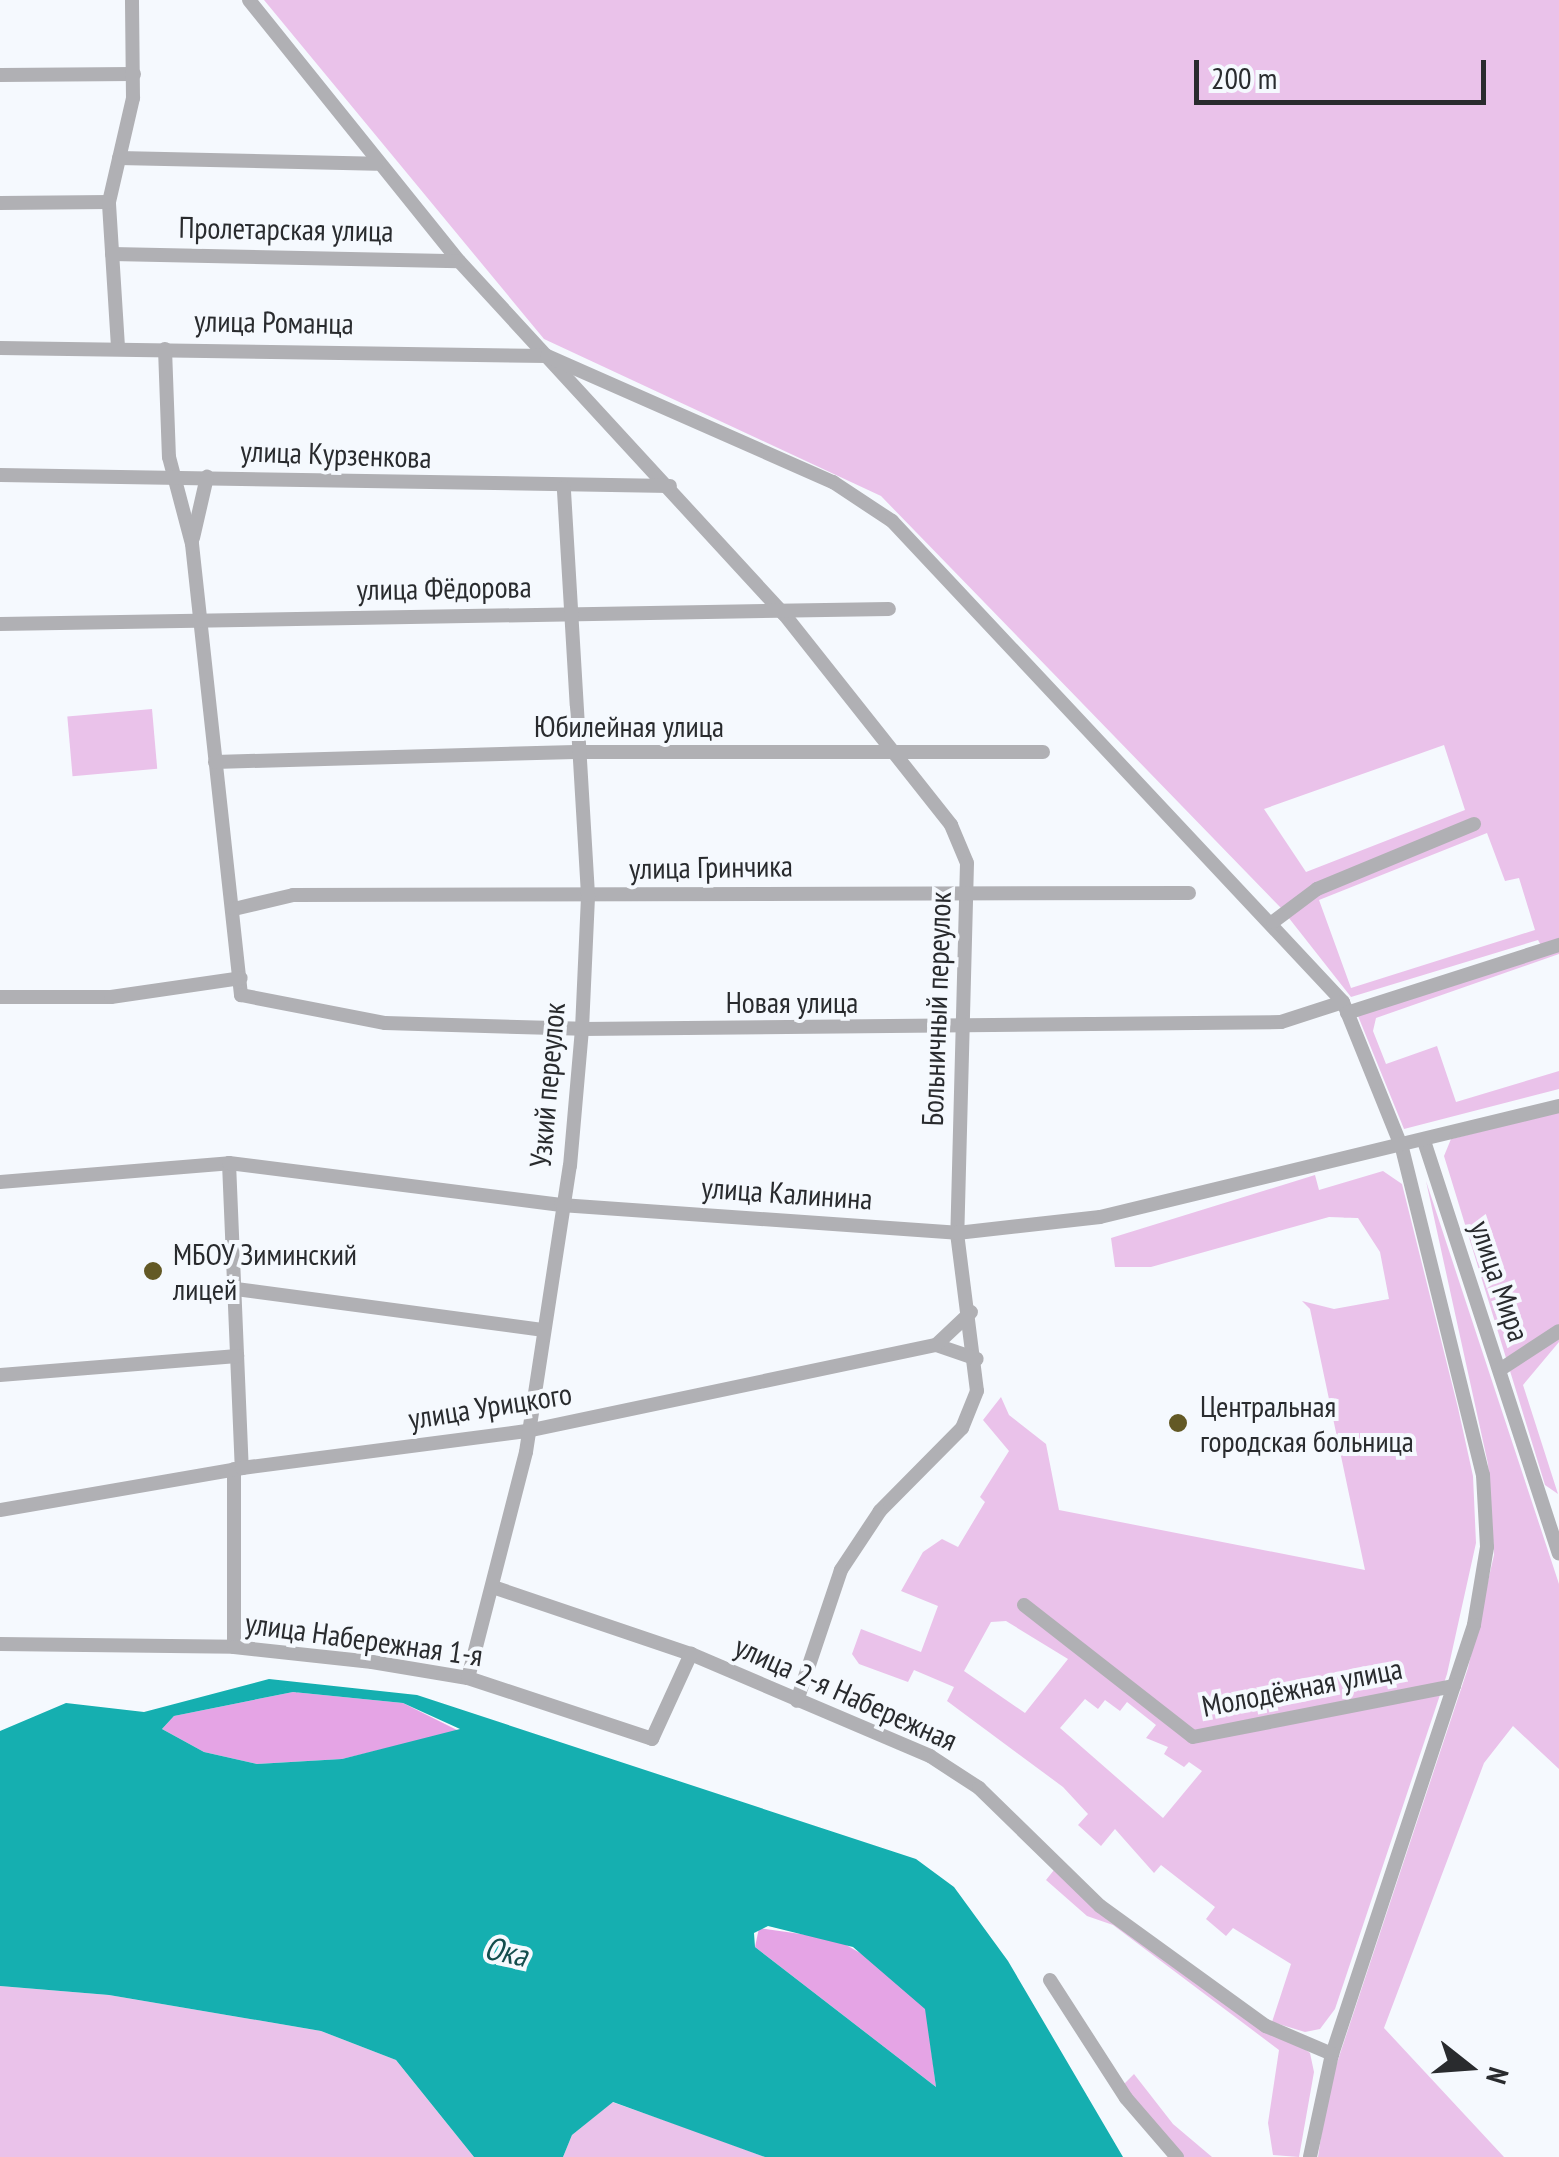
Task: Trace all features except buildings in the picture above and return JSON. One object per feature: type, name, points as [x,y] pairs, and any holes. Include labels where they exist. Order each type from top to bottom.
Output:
[{"type":"street","points":[[118,347],[109,202],[134,74],[132,0]]},
{"type":"street","name":"Больничный переулок","points":[[249,0],[376,164],[459,261],[784,614],[896,754],[960,842],[970,892],[960,1030],[957,1233],[972,1312],[977,1392],[962,1428],[880,1511],[841,1570],[797,1700]]},
{"type":"street","points":[[0,75],[134,74]]},
{"type":"street","points":[[119,158],[376,164]]},
{"type":"street","points":[[0,202],[109,202]]},
{"type":"street","name":"Пролетарская улица","points":[[112,254],[459,261]]},
{"type":"street","name":"улица Романца","points":[[0,348],[547,356]]},
{"type":"street","points":[[0,998],[111,997],[241,978],[197,619],[192,544],[174,476],[164,348]]},
{"type":"street","points":[[547,356],[833,482],[892,521],[1273,922],[1345,1008],[1402,1148],[1483,1474],[1487,1548],[1454,1686],[1332,2054],[1310,2157]]},
{"type":"street","name":"улица Курзенкова","points":[[0,475],[174,476],[564,488],[670,486]]},
{"type":"street","points":[[192,544],[207,477]]},
{"type":"street","name":"Узкий переулок","points":[[468,1678],[493,1587],[527,1432],[561,1206],[582,1028],[588,896],[575,752],[564,488]]},
{"type":"street","name":"улица Фёдорова","points":[[0,624],[570,613],[784,614],[889,609]]},
{"type":"street","name":"Юбилейная улица","points":[[216,762],[575,752],[1043,752]]},
{"type":"street","points":[[1273,922],[1317,889],[1474,824]]},
{"type":"street","name":"улица Гринчика","points":[[234,909],[293,896],[1189,893]]},
{"type":"street","name":"Новая улица","points":[[241,978],[241,996],[385,1023],[960,1030],[1281,1022],[1345,1008],[1559,945]]},
{"type":"street","name":"улица Калинина","points":[[0,1182],[229,1163],[561,1206],[957,1233],[1100,1217],[1402,1148],[1559,1106]]},
{"type":"street","name":"улица Мира","points":[[1424,1142],[1554,1512],[1559,1552]]},
{"type":"street","points":[[229,1163],[237,1356],[234,1647]]},
{"type":"street","points":[[236,1289],[542,1330]]},
{"type":"street","points":[[972,1312],[936,1345],[977,1359]]},
{"type":"street","points":[[1501,1368],[1559,1331]]},
{"type":"street","name":"улица Урицкого","points":[[0,1510],[238,1468],[527,1432],[936,1345]]},
{"type":"street","points":[[0,1375],[237,1356]]},
{"type":"street","name":"улица 2-я Набережная","points":[[493,1587],[691,1654],[930,1756],[979,1788],[1100,1906],[1266,2026],[1332,2054]]},
{"type":"street","name":"Молодёжная улица","points":[[1024,1605],[1193,1737],[1454,1686]]},
{"type":"street","name":"улица Набережная 1-я","points":[[0,1644],[234,1647],[468,1678],[652,1739],[691,1654]]},
{"type":"street","points":[[1050,1980],[1126,2098],[1177,2157]]},
{"type":"shaded area","points":[[264,0],[1559,0],[1559,954],[1376,1018],[1373,1031],[1386,1064],[1437,1046],[1456,1102],[1559,1071],[1559,1089],[1404,1129],[1358,1016],[1543,949],[1538,940],[1351,997],[1281,908],[881,496],[544,339]],"holes":[[[1444,745],[1465,810],[1306,872],[1264,809]],[[1487,833],[1505,881],[1519,878],[1535,930],[1351,988],[1319,900]]]},
{"type":"shaded area","points":[[152,709],[157,769],[73,776],[67,716]]},
{"type":"shaded area","points":[[1559,1112],[1559,1342],[1523,1385],[1558,1494],[1545,1485],[1444,1156],[1451,1139]]},
{"type":"shaded area","points":[[1383,1171],[1402,1184],[1473,1476],[1476,1543],[1447,1674],[1335,2009],[1320,2029],[1305,2032],[1272,2022],[1291,1964],[1233,1928],[1226,1936],[1206,1919],[1215,1907],[1161,1865],[1154,1873],[1115,1829],[1101,1846],[1078,1825],[1088,1814],[1063,1787],[947,1701],[954,1687],[914,1670],[908,1682],[859,1664],[852,1654],[861,1629],[921,1652],[938,1606],[901,1591],[923,1552],[942,1539],[958,1547],[985,1502],[980,1497],[1009,1451],[983,1420],[1001,1397],[1009,1415],[1046,1444],[1059,1510],[1365,1570],[1310,1309],[1302,1301],[1334,1309],[1389,1299],[1380,1252],[1358,1218],[1329,1217],[1151,1267],[1115,1267],[1111,1238],[1315,1175],[1319,1190]],"holes":[[[1006,1621],[1068,1659],[1025,1713],[964,1671],[991,1622]],[[1085,1699],[1098,1709],[1105,1700],[1120,1711],[1127,1702],[1156,1725],[1146,1738],[1168,1747],[1164,1754],[1184,1767],[1189,1762],[1202,1771],[1163,1818],[1060,1728]]]},
{"type":"shaded area","points":[[1426,1181],[1559,1584],[1559,1769],[1513,1726],[1484,1763],[1384,2028],[1504,2157],[1318,2157],[1328,2090],[1468,1668],[1494,1555],[1488,1464]]},
{"type":"shaded area","points":[[293,1692],[403,1703],[459,1731],[342,1759],[257,1764],[204,1752],[162,1729],[174,1716]]},
{"type":"shaded area","points":[[1054,1870],[1310,2053],[1314,2072],[1299,2157],[1273,2155],[1268,2123],[1279,2050],[1113,1925],[1087,1916],[1046,1880]]},
{"type":"shaded area","points":[[759,1928],[836,1939],[879,1964],[926,2009],[936,2087],[755,1947]]},
{"type":"shaded area","points":[[0,1986],[109,1995],[321,2031],[396,2060],[474,2157],[0,2157]]},
{"type":"shaded area","points":[[1134,2074],[1173,2124],[1212,2157],[1183,2157],[1157,2132],[1124,2084]]},
{"type":"shaded area","points":[[612,2102],[765,2157],[563,2157],[572,2135]]},
{"type":"water","name":"Ока","points":[[269,1679],[417,1695],[916,1859],[954,1887],[1008,1961],[1123,2157],[765,2157],[613,2102],[572,2135],[563,2157],[474,2157],[396,2060],[321,2031],[109,1995],[0,1986],[0,1731],[66,1703],[144,1712]],"holes":[[[293,1692],[403,1703],[460,1729],[342,1759],[257,1764],[204,1752],[162,1729],[174,1716]],[[768,1926],[853,1947],[925,2009],[936,2087],[755,1947],[754,1933]]]},
{"type":"place","name":"МБОУ Зиминский лицей","points":[[153,1271]]},
{"type":"place","name":"Центральная городская больница","points":[[1178,1423]]}]
